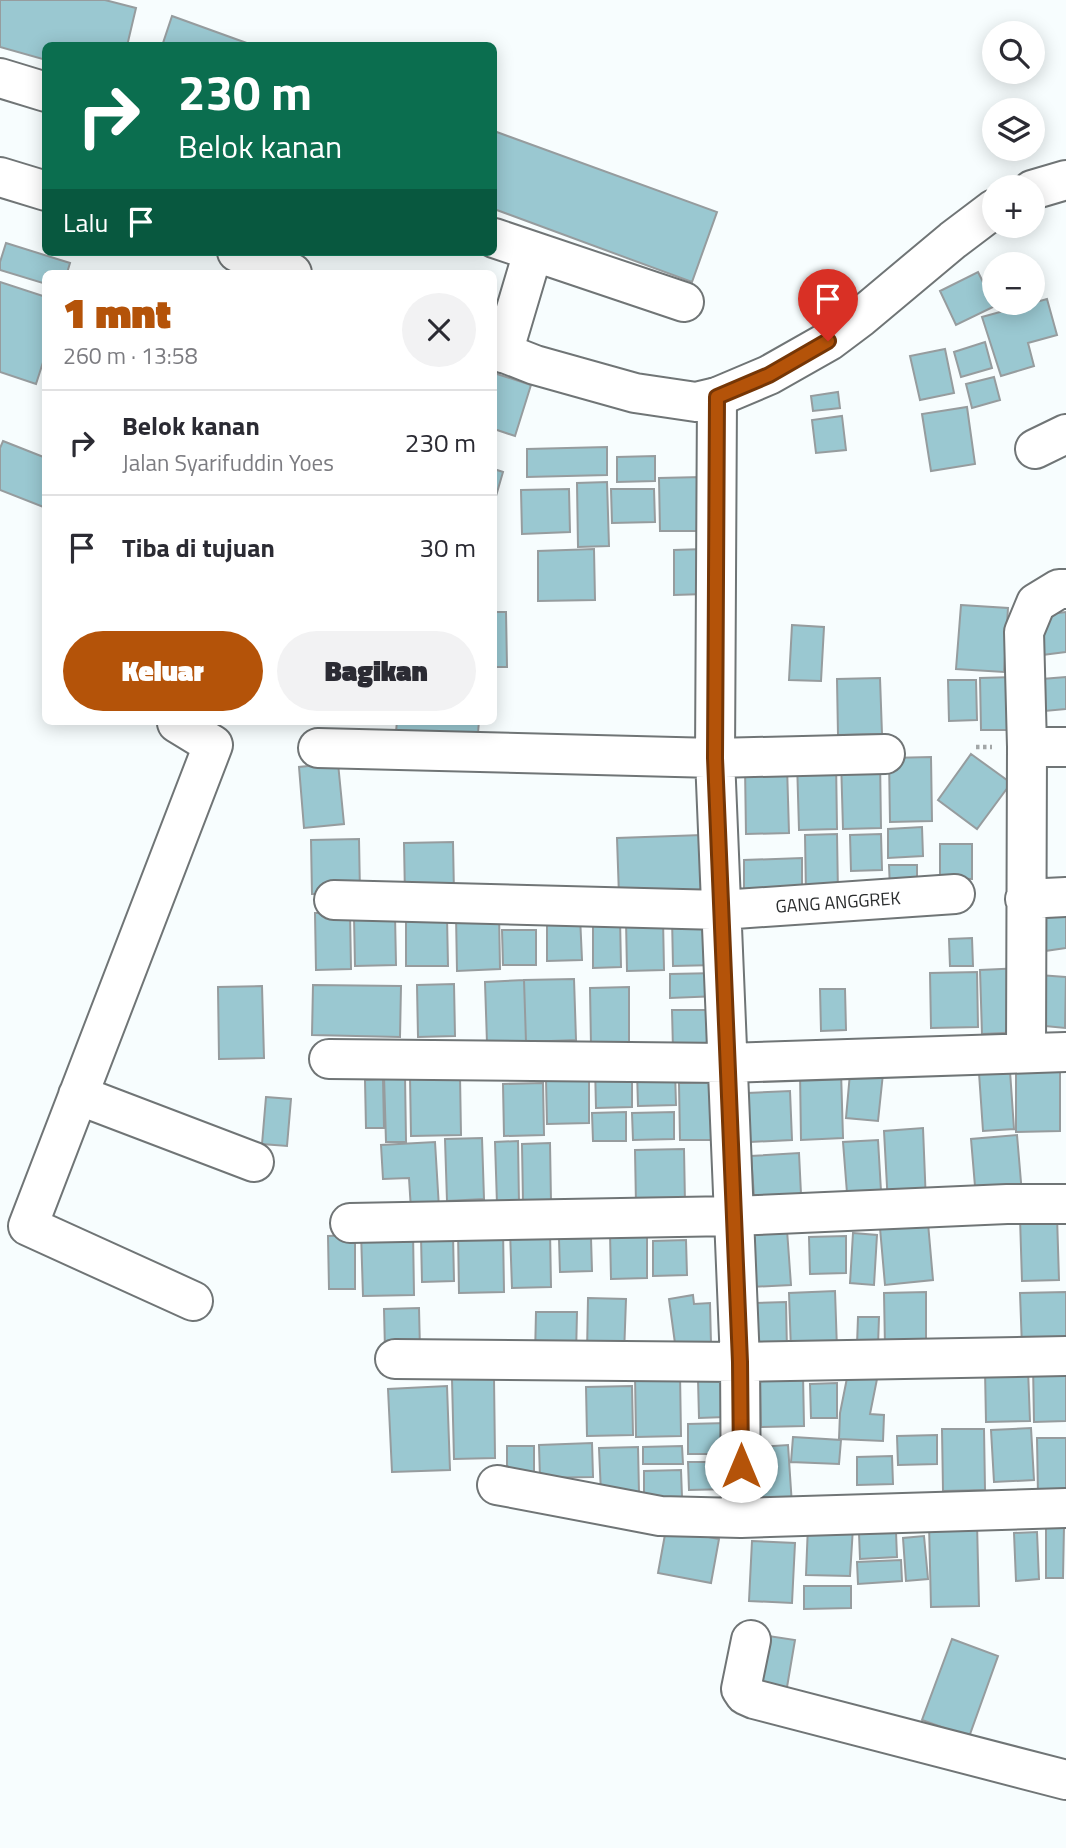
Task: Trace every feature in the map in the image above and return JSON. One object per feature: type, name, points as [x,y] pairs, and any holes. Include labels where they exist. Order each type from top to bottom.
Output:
[{"type":"main road","points":[[0,78],[42,91]]},
{"type":"main road","points":[[0,177],[42,190]]},
{"type":"main road","points":[[1045,186],[1066,180]]},
{"type":"main road","points":[[533,252],[498,351],[535,365],[635,393],[696,401],[717,397],[769,375],[828,341],[982,218]]},
{"type":"main road","points":[[497,239],[684,302]]},
{"type":"main road","points":[[247,256],[284,270]]},
{"type":"main road","points":[[717,397],[715,758],[740,1362],[741,1518]]},
{"type":"main road","points":[[1026,1052],[1027,747],[1024,632],[1036,603],[1059,589],[1066,589]]},
{"type":"main road","points":[[180,725],[213,745],[28,1226],[193,1301]]},
{"type":"main road","points":[[1027,747],[1066,747]]},
{"type":"main road","points":[[318,748],[715,758],[885,754]]},
{"type":"main road","name":"GANG ANGGREK","points":[[334,900],[721,910],[955,894]]},
{"type":"main road","points":[[1025,899],[1066,897]]},
{"type":"main road","points":[[329,1059],[727,1063],[1066,1052]]},
{"type":"main road","points":[[78,1095],[254,1162]]},
{"type":"main road","points":[[350,1223],[734,1216],[1066,1203]]},
{"type":"main road","points":[[395,1359],[740,1362],[1066,1356]]},
{"type":"main road","points":[[497,1485],[660,1516],[741,1518],[1066,1508]]},
{"type":"main road","points":[[751,1640],[741,1689],[745,1695],[754,1699],[1066,1780]]},
{"type":"building","points":[[0,0],[105,0],[136,8],[128,42],[42,42],[42,59],[0,47]]},
{"type":"building","points":[[172,16],[244,42],[163,42]]},
{"type":"building","points":[[497,132],[717,212],[692,282],[497,210]]},
{"type":"building","points":[[6,243],[70,263],[68,270],[42,270],[42,283],[0,270]]},
{"type":"building","points":[[978,272],[982,280],[982,312],[956,325],[940,291]]},
{"type":"building","points":[[0,282],[42,296],[42,365],[36,384],[0,372]]},
{"type":"building","points":[[1045,300],[1057,335],[1028,343],[1034,366],[1001,376],[982,317],[1045,315]]},
{"type":"building","points":[[985,342],[992,368],[961,377],[954,352]]},
{"type":"building","points":[[945,349],[954,393],[920,400],[910,356]]},
{"type":"building","points":[[497,374],[531,385],[515,436],[497,430]]},
{"type":"building","points":[[994,377],[1000,400],[972,408],[966,384]]},
{"type":"building","points":[[838,392],[840,408],[813,411],[811,396]]},
{"type":"building","points":[[967,407],[975,464],[931,471],[922,414]]},
{"type":"building","points":[[842,416],[846,450],[816,453],[812,420]]},
{"type":"building","points":[[3,441],[42,456],[42,506],[0,490],[0,448]]},
{"type":"building","points":[[607,447],[607,475],[527,477],[527,449]]},
{"type":"building","points":[[655,456],[655,481],[617,482],[617,457]]},
{"type":"building","points":[[497,470],[503,472],[497,493]]},
{"type":"building","points":[[702,477],[702,531],[660,531],[659,478]]},
{"type":"building","points":[[607,482],[609,546],[578,547],[577,483]]},
{"type":"building","points":[[569,489],[570,532],[522,534],[521,490]]},
{"type":"building","points":[[611,489],[654,489],[655,522],[612,523]]},
{"type":"building","points":[[594,549],[595,600],[538,601],[538,551]]},
{"type":"building","points":[[704,549],[705,594],[674,595],[674,550]]},
{"type":"building","points":[[961,605],[1008,608],[1004,672],[956,669]]},
{"type":"building","points":[[497,612],[506,612],[507,667],[497,667]]},
{"type":"building","points":[[1066,612],[1066,652],[1034,656],[1042,615]]},
{"type":"building","points":[[792,625],[824,627],[821,681],[789,680]]},
{"type":"building","points":[[1014,677],[1015,730],[981,730],[980,678]]},
{"type":"building","points":[[1066,677],[1066,709],[1034,712],[1030,680]]},
{"type":"building","points":[[880,678],[882,734],[838,735],[837,679]]},
{"type":"building","points":[[948,680],[976,680],[977,720],[949,721]]},
{"type":"building","points":[[397,725],[479,725],[478,733],[396,732]]},
{"type":"building","points":[[971,754],[1011,783],[977,829],[938,800]]},
{"type":"building","points":[[931,757],[932,821],[890,822],[889,758]]},
{"type":"building","points":[[880,758],[881,828],[843,829],[841,759]]},
{"type":"building","points":[[836,760],[837,829],[799,830],[797,761]]},
{"type":"building","points":[[338,763],[344,824],[304,828],[299,767]]},
{"type":"building","points":[[787,766],[789,833],[746,834],[745,767]]},
{"type":"building","points":[[922,827],[923,856],[888,858],[888,829]]},
{"type":"building","points":[[837,834],[838,894],[806,895],[805,835]]},
{"type":"building","points":[[881,834],[882,870],[851,871],[850,835]]},
{"type":"building","points":[[702,835],[703,893],[619,896],[617,838]]},
{"type":"building","points":[[359,839],[360,893],[312,894],[311,840]]},
{"type":"building","points":[[453,842],[454,894],[405,896],[404,843]]},
{"type":"building","points":[[940,844],[972,844],[972,879],[940,878]]},
{"type":"building","points":[[802,858],[802,893],[744,894],[744,860]]},
{"type":"building","points":[[889,865],[917,865],[917,889],[890,889]]},
{"type":"building","points":[[1066,909],[1066,948],[1038,952],[1034,912]]},
{"type":"building","points":[[315,913],[350,913],[351,969],[316,970]]},
{"type":"building","points":[[499,913],[500,969],[457,971],[456,915]]},
{"type":"building","points":[[395,915],[396,965],[355,966],[354,916]]},
{"type":"building","points":[[715,915],[716,965],[673,966],[672,917]]},
{"type":"building","points":[[580,916],[582,960],[547,961],[547,917]]},
{"type":"building","points":[[447,917],[448,966],[406,966],[406,918]]},
{"type":"building","points":[[620,918],[621,967],[593,968],[593,919]]},
{"type":"building","points":[[663,919],[664,970],[627,971],[626,920]]},
{"type":"building","points":[[502,930],[536,930],[536,965],[503,965]]},
{"type":"building","points":[[972,938],[973,966],[950,966],[949,939]]},
{"type":"building","points":[[1021,968],[1022,1032],[982,1034],[980,970]]},
{"type":"building","points":[[977,972],[978,1027],[931,1028],[930,973]]},
{"type":"building","points":[[718,973],[719,996],[670,998],[670,974]]},
{"type":"building","points":[[1039,975],[1066,977],[1065,1028],[1035,1025]]},
{"type":"building","points":[[574,979],[576,1040],[526,1042],[524,980]]},
{"type":"building","points":[[524,980],[526,1042],[487,1043],[485,982]]},
{"type":"building","points":[[454,984],[455,1036],[418,1037],[417,985]]},
{"type":"building","points":[[313,985],[401,986],[400,1037],[312,1035]]},
{"type":"building","points":[[262,986],[264,1058],[219,1059],[218,987]]},
{"type":"building","points":[[629,987],[629,1045],[591,1045],[590,988]]},
{"type":"building","points":[[820,989],[845,989],[846,1030],[821,1031]]},
{"type":"building","points":[[672,1010],[715,1010],[716,1049],[673,1050]]},
{"type":"building","points":[[851,1062],[884,1064],[878,1121],[846,1118]]},
{"type":"building","points":[[595,1066],[632,1066],[632,1107],[596,1108]]},
{"type":"building","points":[[1060,1068],[1060,1131],[1016,1132],[1016,1069]]},
{"type":"building","points":[[637,1071],[675,1071],[676,1105],[638,1106]]},
{"type":"building","points":[[841,1071],[843,1138],[801,1140],[800,1072]]},
{"type":"building","points":[[1010,1071],[1014,1129],[983,1131],[979,1073]]},
{"type":"building","points":[[405,1075],[406,1142],[386,1142],[384,1076]]},
{"type":"building","points":[[460,1076],[461,1135],[411,1136],[410,1077]]},
{"type":"building","points":[[589,1078],[589,1123],[547,1124],[546,1079]]},
{"type":"building","points":[[383,1079],[384,1128],[366,1128],[365,1080]]},
{"type":"building","points":[[721,1082],[722,1140],[680,1140],[679,1083]]},
{"type":"building","points":[[543,1083],[544,1135],[504,1136],[503,1084]]},
{"type":"building","points":[[790,1091],[792,1140],[750,1142],[748,1093]]},
{"type":"building","points":[[266,1097],[291,1099],[287,1146],[262,1144]]},
{"type":"building","points":[[626,1112],[626,1141],[593,1141],[592,1113]]},
{"type":"building","points":[[674,1112],[674,1139],[633,1140],[632,1113]]},
{"type":"building","points":[[923,1128],[926,1203],[888,1205],[884,1131]]},
{"type":"building","points":[[1017,1135],[1022,1194],[976,1198],[971,1139]]},
{"type":"building","points":[[482,1138],[484,1199],[447,1201],[445,1139]]},
{"type":"building","points":[[878,1140],[881,1191],[847,1193],[843,1142]]},
{"type":"building","points":[[518,1141],[519,1204],[497,1204],[495,1142]]},
{"type":"building","points":[[435,1142],[439,1208],[411,1210],[409,1178],[383,1179],[381,1145]]},
{"type":"building","points":[[550,1143],[551,1202],[523,1202],[522,1144]]},
{"type":"building","points":[[684,1149],[685,1204],[636,1205],[635,1150]]},
{"type":"building","points":[[799,1153],[801,1194],[754,1196],[751,1156]]},
{"type":"building","points":[[1057,1216],[1059,1280],[1022,1281],[1020,1218]]},
{"type":"building","points":[[928,1223],[933,1280],[885,1285],[880,1228]]},
{"type":"building","points":[[503,1229],[504,1292],[459,1293],[458,1230]]},
{"type":"building","points":[[550,1230],[551,1287],[512,1288],[510,1231]]},
{"type":"building","points":[[787,1230],[791,1285],[751,1287],[748,1232]]},
{"type":"building","points":[[413,1231],[414,1295],[363,1296],[361,1232]]},
{"type":"building","points":[[647,1232],[647,1278],[611,1279],[610,1233]]},
{"type":"building","points":[[853,1233],[877,1235],[874,1285],[850,1283]]},
{"type":"building","points":[[355,1235],[355,1289],[329,1289],[328,1236]]},
{"type":"building","points":[[453,1235],[454,1281],[422,1282],[421,1236]]},
{"type":"building","points":[[846,1236],[846,1273],[810,1274],[809,1237]]},
{"type":"building","points":[[591,1238],[592,1271],[560,1272],[559,1239]]},
{"type":"building","points":[[686,1240],[687,1275],[653,1276],[653,1241]]},
{"type":"building","points":[[835,1291],[837,1349],[791,1350],[789,1293]]},
{"type":"building","points":[[926,1292],[926,1347],[885,1347],[884,1293]]},
{"type":"building","points":[[1066,1292],[1066,1345],[1022,1347],[1020,1293]]},
{"type":"building","points":[[693,1295],[694,1304],[710,1303],[711,1343],[677,1358],[669,1299]]},
{"type":"building","points":[[588,1298],[626,1299],[624,1355],[587,1354]]},
{"type":"building","points":[[786,1302],[787,1351],[758,1352],[756,1303]]},
{"type":"building","points":[[419,1308],[420,1350],[385,1350],[384,1309]]},
{"type":"building","points":[[536,1312],[577,1312],[576,1356],[535,1356]]},
{"type":"building","points":[[858,1317],[879,1317],[878,1346],[857,1345]]},
{"type":"building","points":[[1033,1364],[1066,1364],[1066,1421],[1034,1422]]},
{"type":"building","points":[[1028,1369],[1030,1421],[986,1422],[985,1370]]},
{"type":"building","points":[[848,1373],[877,1379],[870,1414],[884,1415],[883,1441],[839,1439],[840,1413]]},
{"type":"building","points":[[635,1374],[680,1374],[681,1436],[636,1437]]},
{"type":"building","points":[[760,1375],[803,1375],[804,1426],[761,1427]]},
{"type":"building","points":[[494,1378],[495,1458],[454,1459],[452,1379]]},
{"type":"building","points":[[724,1378],[725,1417],[699,1418],[698,1379]]},
{"type":"building","points":[[837,1383],[837,1418],[811,1418],[810,1384]]},
{"type":"building","points":[[447,1386],[450,1470],[392,1472],[388,1389]]},
{"type":"building","points":[[632,1386],[633,1435],[587,1436],[586,1387]]},
{"type":"building","points":[[727,1423],[728,1454],[688,1454],[688,1424]]},
{"type":"building","points":[[1031,1428],[1034,1480],[994,1482],[991,1430]]},
{"type":"building","points":[[942,1429],[984,1429],[985,1490],[943,1491]]},
{"type":"building","points":[[937,1435],[937,1464],[898,1465],[897,1436]]},
{"type":"building","points":[[793,1437],[841,1440],[839,1464],[791,1462]]},
{"type":"building","points":[[1037,1438],[1066,1438],[1066,1495],[1038,1496]]},
{"type":"building","points":[[592,1443],[593,1477],[540,1478],[539,1445]]},
{"type":"building","points":[[788,1445],[792,1505],[749,1508],[745,1448]]},
{"type":"building","points":[[507,1446],[534,1446],[534,1475],[507,1475]]},
{"type":"building","points":[[682,1446],[683,1464],[643,1464],[643,1447]]},
{"type":"building","points":[[638,1447],[639,1493],[601,1494],[599,1448]]},
{"type":"building","points":[[892,1456],[893,1484],[857,1485],[857,1457]]},
{"type":"building","points":[[688,1462],[728,1462],[730,1489],[689,1490]]},
{"type":"building","points":[[681,1470],[682,1497],[644,1498],[644,1471]]},
{"type":"building","points":[[977,1523],[979,1606],[931,1607],[929,1524]]},
{"type":"building","points":[[808,1525],[853,1527],[850,1576],[806,1575]]},
{"type":"building","points":[[1046,1526],[1064,1526],[1063,1578],[1046,1578]]},
{"type":"building","points":[[666,1529],[719,1539],[711,1583],[658,1573]]},
{"type":"building","points":[[896,1532],[897,1557],[860,1559],[859,1533]]},
{"type":"building","points":[[1037,1532],[1039,1579],[1016,1581],[1014,1533]]},
{"type":"building","points":[[924,1536],[928,1579],[906,1581],[903,1538]]},
{"type":"building","points":[[752,1541],[795,1543],[792,1603],[749,1601]]},
{"type":"building","points":[[901,1560],[902,1581],[858,1584],[857,1562]]},
{"type":"building","points":[[804,1586],[851,1586],[851,1608],[804,1609]]},
{"type":"building","points":[[756,1634],[795,1640],[786,1693],[748,1687]]},
{"type":"building","points":[[952,1639],[998,1656],[969,1737],[922,1720]]},
{"type":"route","points":[[741,1466],[740,1362],[715,758],[717,397],[769,375],[828,341]]}]
